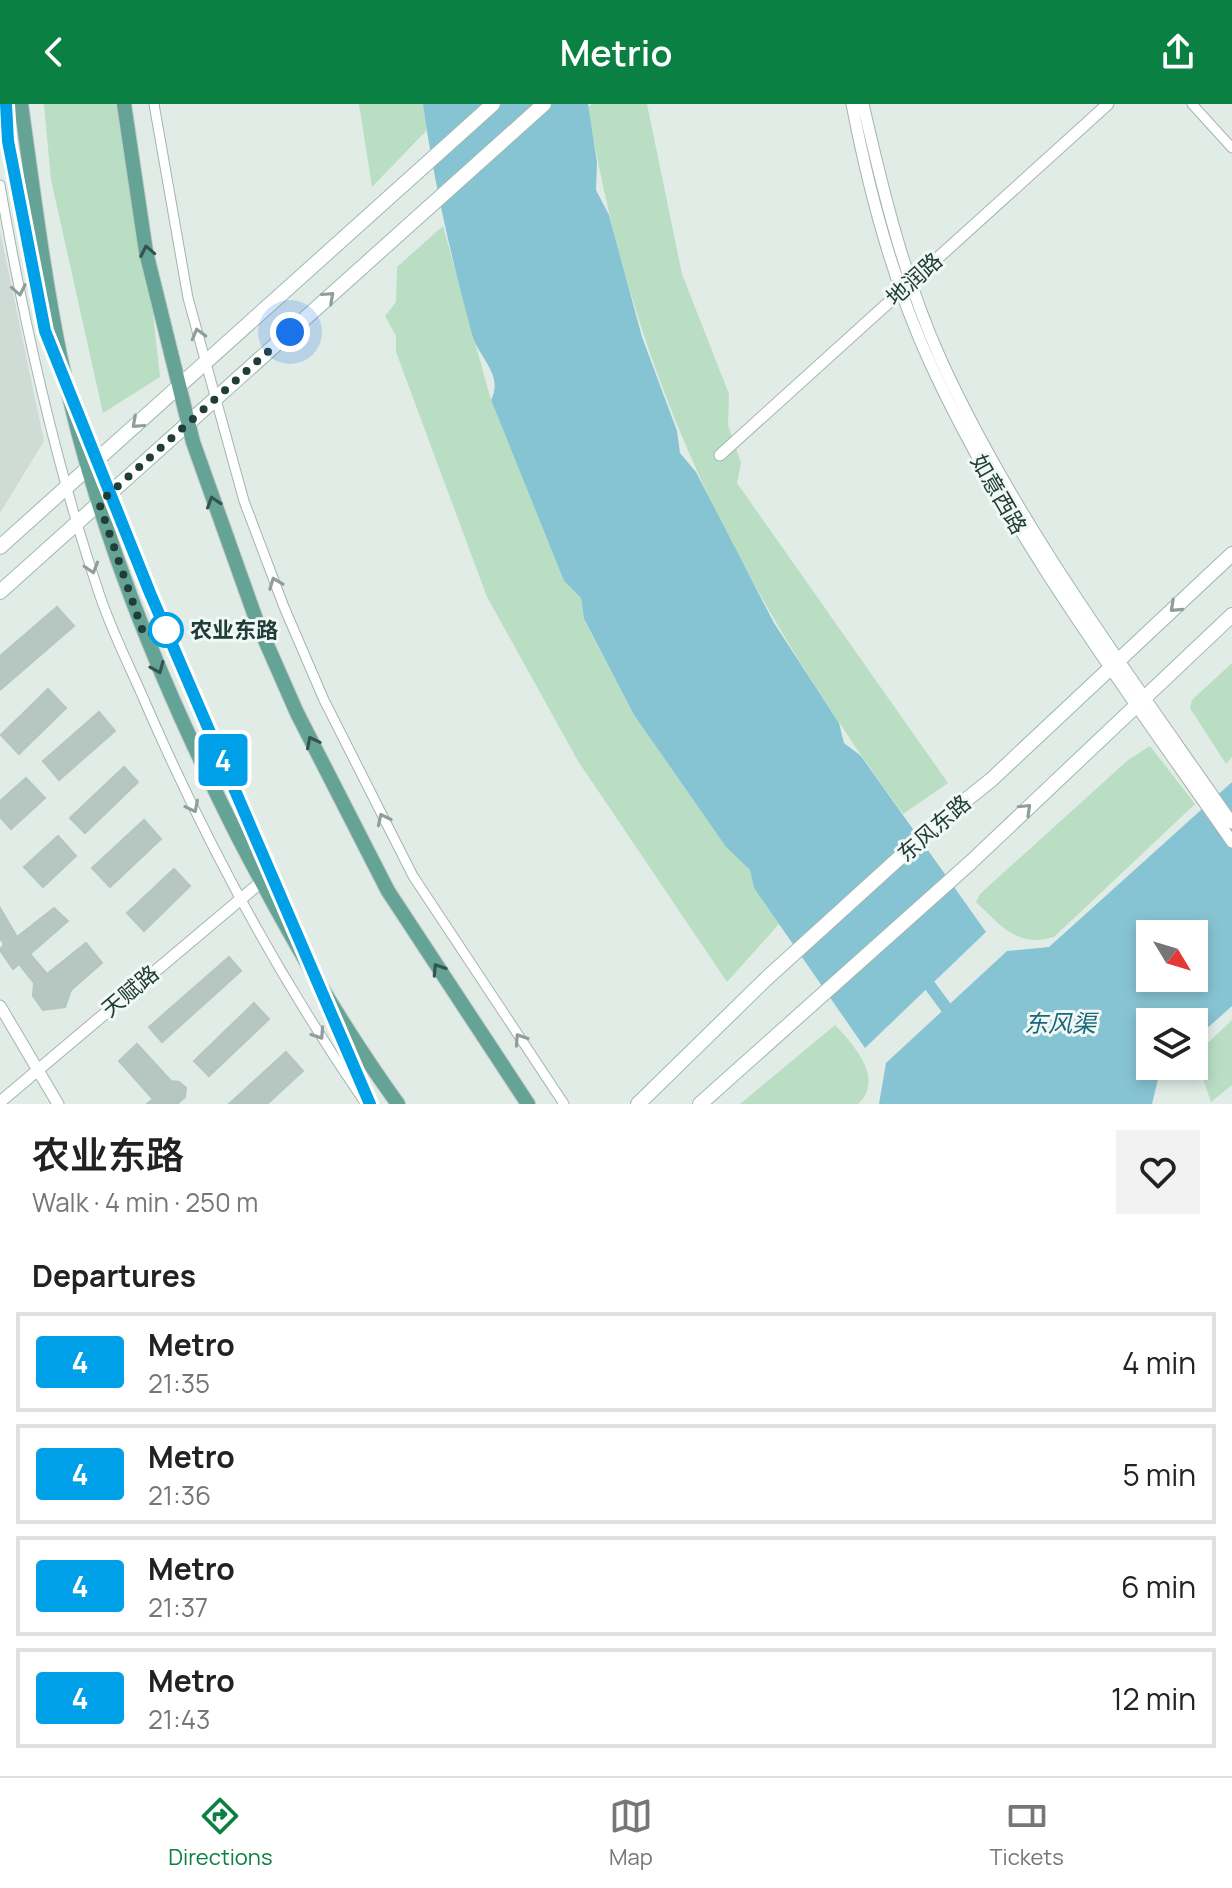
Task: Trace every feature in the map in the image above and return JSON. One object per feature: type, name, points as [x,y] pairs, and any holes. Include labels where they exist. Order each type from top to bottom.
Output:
[{"type":"main road","points":[[21,104],[58,342],[99,503],[139,624],[187,736],[283,925],[398,1104]]},
{"type":"main road","points":[[124,104],[146,252],[188,423],[241,582],[297,713],[388,891],[528,1104]]},
{"type":"main road","points":[[0,547],[493,104]]},
{"type":"main road","points":[[0,592],[544,104]]},
{"type":"main road","name":"东风东路","points":[[638,1104],[767,978],[941,820],[991,780],[1232,554]]},
{"type":"main road","points":[[700,1104],[970,863],[1232,615]]},
{"type":"street","points":[[154,104],[188,298],[244,501],[324,700],[413,876],[564,1104]]},
{"type":"street","name":"如意西路","points":[[852,104],[880,222],[940,359],[993,464],[1115,663],[1201,788],[1232,842]]},
{"type":"street","name":"如意西路","points":[[863,104],[907,286]]},
{"type":"street","name":"地润路","points":[[720,455],[1108,104]]},
{"type":"street","points":[[1192,104],[1232,148]]},
{"type":"street","points":[[0,185],[28,336],[101,599],[175,771],[239,900],[271,960],[366,1104]]},
{"type":"street","name":"如意西路","points":[[1201,788],[1232,823]]},
{"type":"street","name":"天赋路","points":[[0,1102],[261,882]]},
{"type":"street","points":[[0,1006],[58,1104]]},
{"type":"shaded area","points":[[0,231],[44,441],[0,513]]},
{"type":"green space","points":[[44,104],[130,104],[160,377],[103,413],[51,180]]},
{"type":"green space","points":[[359,104],[423,104],[427,130],[372,187]]},
{"type":"green space","points":[[592,104],[647,104],[682,274],[729,394],[728,425],[741,463],[737,483],[948,783],[903,814],[791,647],[743,564],[701,480],[665,393],[634,303],[608,208],[588,107]]},
{"type":"green space","points":[[443,226],[491,400],[564,581],[581,598],[584,620],[634,715],[726,847],[750,870],[754,888],[779,924],[727,982],[578,761],[487,597],[396,352],[396,336],[385,316],[396,302],[397,267]]},
{"type":"green space","points":[[1232,663],[1232,757],[1226,764],[1190,708],[1192,700]]},
{"type":"green space","points":[[1150,746],[1195,804],[1054,937],[1029,940],[1002,927],[976,902],[980,894],[1128,760]]},
{"type":"green space","points":[[1232,1020],[1232,1085],[1211,1102],[1204,1080],[1208,1080],[1208,1043]]},
{"type":"green space","points":[[835,1025],[858,1052],[868,1073],[866,1094],[858,1104],[740,1104]]},
{"type":"water","points":[[423,104],[588,104],[597,162],[596,190],[609,215],[642,337],[677,431],[680,453],[696,472],[774,623],[839,723],[844,743],[861,756],[986,932],[865,1048],[754,888],[750,870],[726,847],[634,715],[584,619],[581,598],[564,581],[491,400],[493,374],[475,343],[464,305],[438,191]]},
{"type":"water","name":"东风渠","points":[[1232,782],[1232,1006],[1208,1027],[1208,1008],[1136,1008],[1136,1080],[1158,1080],[1152,1104],[879,1104],[886,1063],[1007,951],[1049,947]]},
{"type":"building","points":[[57,607],[74,626],[0,690],[0,656]]},
{"type":"building","points":[[48,689],[66,708],[19,754],[1,735]]},
{"type":"building","points":[[99,712],[115,731],[59,780],[43,761]]},
{"type":"building","points":[[124,767],[138,782],[85,833],[70,818]]},
{"type":"building","points":[[26,778],[45,798],[11,829],[0,817],[0,801]]},
{"type":"building","points":[[144,820],[161,839],[110,887],[92,868]]},
{"type":"building","points":[[58,836],[76,856],[43,887],[24,867]]},
{"type":"building","points":[[174,869],[190,886],[144,931],[127,913]]},
{"type":"building","points":[[0,908],[17,937],[54,908],[68,921],[30,954],[47,974],[86,943],[102,963],[71,990],[65,1007],[43,1010],[33,996],[34,983],[19,964],[13,969],[0,950],[4,944],[0,938]]},
{"type":"building","points":[[229,957],[241,971],[162,1042],[149,1027]]},
{"type":"building","points":[[254,1003],[269,1019],[209,1076],[194,1061]]},
{"type":"building","points":[[137,1044],[171,1081],[179,1082],[186,1088],[185,1097],[177,1104],[147,1104],[153,1099],[119,1061]]},
{"type":"building","points":[[286,1052],[303,1071],[267,1104],[229,1104]]},
{"type":"waterway","points":[[922,975],[956,1021]]},
{"type":"metro line","name":"4","points":[[6,104],[8,141],[45,331],[150,593],[370,1104]]},
{"type":"place","name":"农业东路","points":[[166,630]]},
{"type":"route","points":[[166,630],[144,635],[99,503],[290,332]]}]
